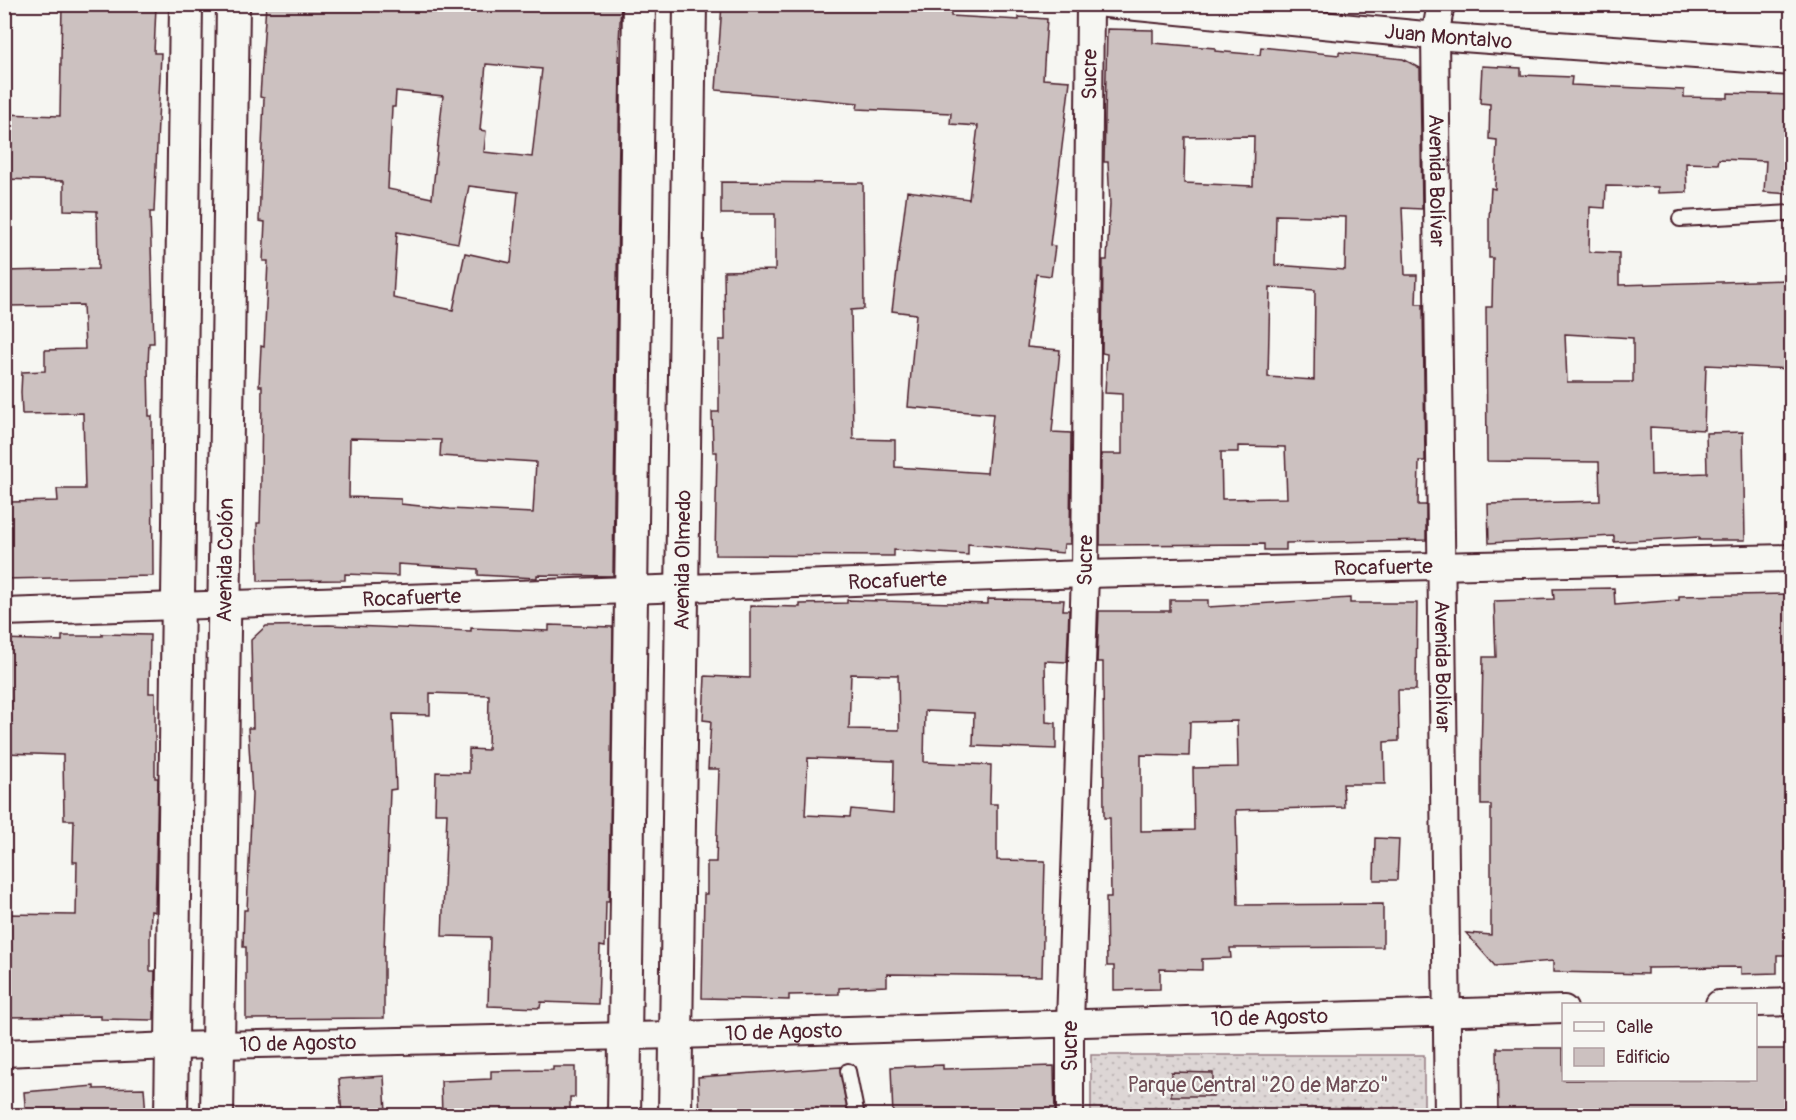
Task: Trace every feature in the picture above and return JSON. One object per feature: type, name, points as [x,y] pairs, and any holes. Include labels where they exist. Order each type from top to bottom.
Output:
[{"type":"street","points":[[171,1116],[186,4]]},
{"type":"street","name":"Avenida Colón","points":[[217,1116],[233,4]]},
{"type":"street","points":[[624,1116],[639,4]]},
{"type":"street","name":"Avenida Olmedo","points":[[675,1116],[690,4]]},
{"type":"street","name":"Sucre","points":[[1070,1116],[1070,1023],[1085,574],[1090,4]]},
{"type":"street","name":"Juan Montalvo","points":[[1106,4],[1435,36],[1791,62]]},
{"type":"street","points":[[1424,4],[1435,36]]},
{"type":"street","points":[[1435,36],[1442,4]]},
{"type":"street","name":"Avenida Bolívar","points":[[1435,36],[1448,1116]]},
{"type":"street","name":"Rocafuerte","points":[[4,612],[1085,574],[1791,558]]},
{"type":"street","points":[[1757,1003],[1791,1002]]},
{"type":"street","name":"10 de Agosto","points":[[4,1053],[172,1046],[676,1035],[1562,1009]]},
{"type":"lane","points":[[1680,219],[1791,213]]},
{"type":"lane","points":[[848,1071],[857,1116]]},
{"type":"green space","name":"Parque Central \"20 de Marzo\"","points":[[1091,1055],[1424,1055],[1424,1115],[1091,1115]]},
{"type":"building","points":[[62,4],[156,6],[154,53],[161,53],[154,212],[150,212],[154,343],[149,343],[148,365],[149,416],[152,416],[153,576],[4,579],[4,528],[10,527],[9,502],[58,501],[57,489],[85,489],[83,413],[22,414],[21,392],[22,372],[45,371],[45,350],[85,349],[83,305],[4,306],[4,271],[98,269],[97,211],[64,210],[64,181],[4,179],[4,114],[60,116]]},
{"type":"building","points":[[266,4],[621,4],[618,61],[620,62],[613,576],[537,575],[537,578],[478,575],[478,569],[398,564],[398,576],[345,574],[345,580],[258,581],[257,523],[260,523],[262,386],[259,386],[261,346],[264,347],[268,261],[263,261],[265,222],[259,221],[264,98],[260,97]],"holes":[[[486,64],[542,69],[532,157],[484,152],[486,131],[480,130]],[[396,91],[443,96],[432,198],[388,189],[392,107],[395,107]],[[469,186],[518,192],[511,263],[465,253],[453,310],[393,298],[397,232],[458,243]],[[350,438],[441,440],[440,456],[536,462],[533,513],[450,509],[401,504],[401,499],[349,497]]]},
{"type":"building","points":[[722,4],[905,9],[951,12],[951,16],[1019,20],[1019,17],[1047,19],[1043,79],[1070,81],[1050,245],[1055,246],[1051,276],[1036,274],[1027,347],[1060,350],[1052,432],[1071,433],[1070,544],[1064,544],[1063,553],[968,544],[968,555],[894,550],[894,556],[715,555],[717,452],[713,452],[712,412],[719,412],[719,340],[725,340],[724,271],[775,270],[775,214],[721,214],[721,182],[863,183],[864,309],[851,310],[853,439],[895,440],[895,467],[987,473],[993,414],[908,407],[916,314],[892,311],[907,191],[969,199],[978,126],[950,124],[951,113],[857,109],[858,103],[716,90]]},
{"type":"building","points":[[1107,29],[1153,30],[1153,43],[1215,48],[1215,51],[1260,55],[1261,47],[1339,55],[1339,52],[1403,59],[1420,68],[1422,209],[1402,208],[1405,275],[1417,275],[1416,304],[1423,304],[1425,461],[1419,461],[1418,505],[1426,505],[1426,540],[1286,543],[1286,550],[1264,550],[1264,544],[1100,545],[1101,454],[1122,454],[1122,394],[1105,393],[1107,354],[1102,353],[1103,260],[1107,260],[1110,204],[1108,162],[1104,162]],"holes":[[[1254,136],[1253,186],[1184,183],[1185,137]],[[1276,215],[1346,217],[1345,270],[1275,265]],[[1270,287],[1315,290],[1314,380],[1268,377]],[[1238,446],[1285,447],[1287,498],[1222,499],[1221,452],[1238,452]]]},
{"type":"building","points":[[1482,66],[1521,68],[1521,75],[1572,77],[1571,85],[1684,90],[1684,97],[1728,98],[1728,93],[1791,95],[1791,194],[1764,192],[1766,161],[1719,159],[1718,164],[1686,163],[1687,192],[1658,193],[1658,187],[1606,186],[1605,208],[1590,207],[1589,252],[1619,253],[1619,285],[1791,280],[1791,369],[1706,365],[1704,430],[1650,427],[1651,475],[1707,473],[1706,433],[1743,432],[1745,540],[1699,540],[1699,537],[1614,542],[1614,536],[1489,543],[1488,504],[1600,501],[1599,462],[1487,461],[1486,307],[1492,307],[1493,258],[1489,258],[1489,218],[1491,188],[1495,189],[1497,140],[1489,139],[1490,104],[1480,103]],"holes":[[[1565,334],[1633,338],[1633,382],[1567,382]]]},
{"type":"building","points":[[1614,588],[1615,605],[1679,600],[1679,596],[1791,594],[1791,955],[1777,955],[1777,973],[1741,974],[1741,967],[1647,968],[1647,974],[1553,972],[1553,961],[1495,966],[1466,933],[1491,935],[1491,805],[1481,805],[1481,762],[1483,657],[1496,657],[1494,601],[1554,599],[1553,589]]},
{"type":"building","points":[[1350,598],[1350,603],[1417,603],[1416,690],[1398,690],[1399,741],[1384,742],[1385,784],[1343,784],[1344,807],[1236,810],[1238,905],[1383,904],[1383,947],[1230,948],[1231,958],[1202,959],[1202,970],[1160,969],[1160,989],[1114,990],[1114,966],[1107,966],[1106,897],[1111,897],[1110,818],[1104,818],[1103,662],[1097,662],[1099,611],[1170,611],[1170,600],[1208,600],[1208,607]],"holes":[[[1237,721],[1238,767],[1193,768],[1194,830],[1141,831],[1141,755],[1189,756],[1190,722]]]},
{"type":"building","points":[[988,599],[1064,600],[1063,610],[1069,610],[1067,662],[1045,661],[1046,722],[1056,723],[1056,749],[973,746],[974,713],[925,711],[924,762],[991,765],[990,804],[997,804],[997,860],[1045,861],[1042,976],[887,974],[887,986],[839,988],[839,994],[789,995],[789,1000],[702,998],[704,894],[707,894],[707,862],[716,862],[719,769],[708,769],[711,721],[703,720],[705,676],[750,678],[750,606],[800,607],[800,604],[847,603],[847,600],[988,604]],"holes":[[[851,674],[898,675],[899,730],[849,729]],[[808,758],[894,761],[893,813],[851,809],[850,817],[805,815]]]},
{"type":"building","points":[[329,625],[471,631],[471,628],[549,631],[549,625],[613,627],[609,901],[606,901],[605,947],[600,946],[598,1004],[541,1002],[540,1008],[488,1006],[490,937],[442,936],[447,813],[435,813],[436,772],[469,773],[469,749],[488,750],[489,695],[430,693],[430,715],[393,714],[396,789],[390,790],[384,1018],[246,1019],[246,947],[243,947],[244,910],[247,910],[252,795],[248,728],[253,728],[251,640],[266,626]]},
{"type":"building","points":[[102,634],[150,635],[149,693],[155,693],[155,778],[158,778],[155,912],[151,911],[150,937],[150,971],[155,971],[154,1020],[101,1019],[101,1016],[4,1017],[4,914],[76,915],[77,862],[73,862],[74,820],[64,820],[63,755],[4,753],[4,639],[62,641],[62,636],[102,636]]},
{"type":"building","points":[[1375,838],[1399,839],[1397,880],[1374,880]]},
{"type":"building","points":[[1497,1048],[1562,1048],[1562,1081],[1757,1081],[1757,1049],[1791,1049],[1791,1116],[1498,1116]]},
{"type":"building","points":[[943,1065],[943,1069],[1054,1066],[1055,1116],[893,1116],[891,1067]]},
{"type":"building","points":[[553,1067],[575,1067],[575,1097],[570,1097],[570,1115],[442,1116],[441,1081],[491,1079],[491,1071],[553,1070]]},
{"type":"building","points":[[840,1067],[848,1116],[700,1116],[698,1077]]},
{"type":"building","points":[[1171,1072],[1213,1073],[1213,1096],[1171,1096]]},
{"type":"building","points":[[384,1076],[386,1112],[342,1115],[339,1079]]},
{"type":"building","points":[[94,1086],[94,1089],[144,1088],[146,1116],[26,1116],[24,1092]]}]
